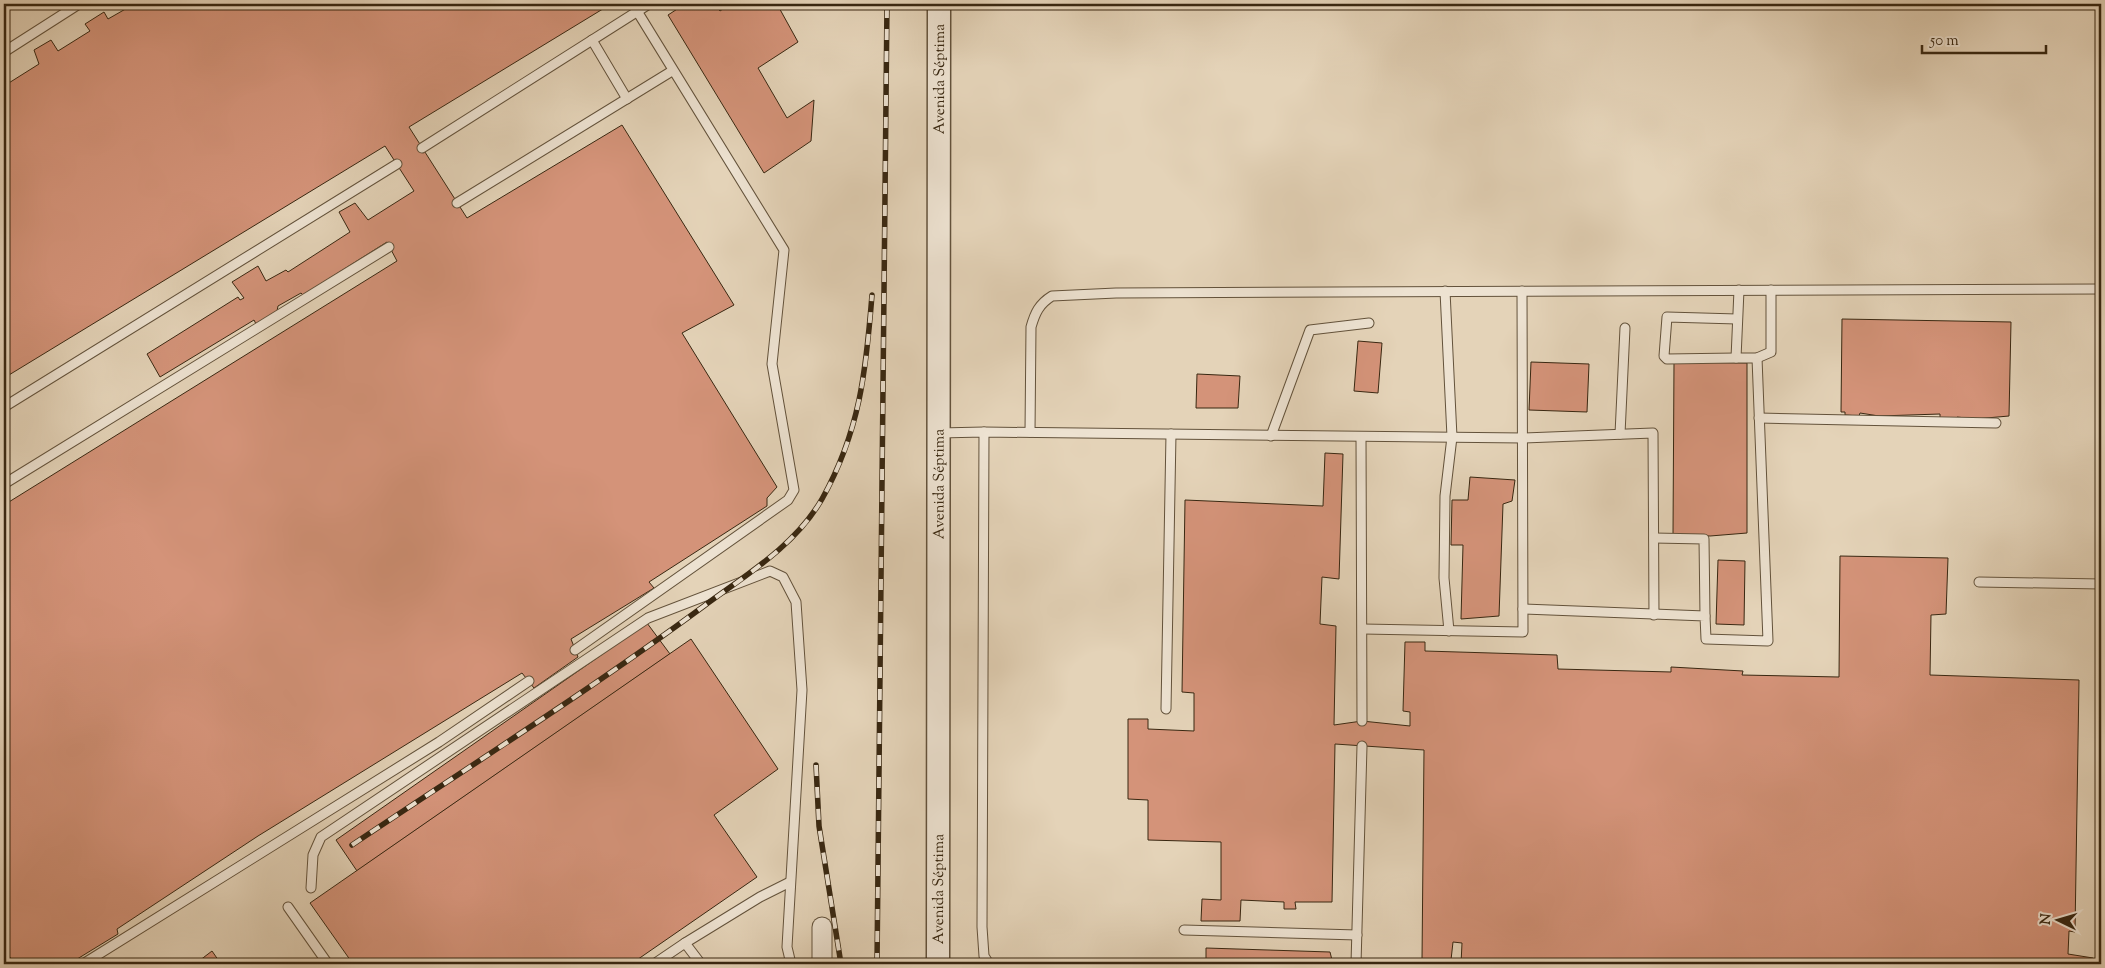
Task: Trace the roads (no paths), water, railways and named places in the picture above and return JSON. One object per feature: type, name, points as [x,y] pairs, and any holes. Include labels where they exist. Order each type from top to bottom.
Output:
[{"type":"street","name":"Avenida Séptima","points":[[938,964],[939,4]]},
{"type":"street","points":[[822,927],[822,964]]},
{"type":"lane","points":[[4,52],[79,4]]},
{"type":"lane","points":[[422,148],[649,4]]},
{"type":"lane","points":[[575,650],[788,500],[794,490],[772,364],[784,250],[637,12]]},
{"type":"lane","points":[[592,40],[627,99]]},
{"type":"lane","points":[[457,204],[672,71]]},
{"type":"lane","points":[[4,407],[397,164]]},
{"type":"lane","points":[[4,484],[388,247]]},
{"type":"lane","points":[[1030,432],[1031,327],[1035,313],[1045,300],[1052,296],[2101,288]]},
{"type":"lane","points":[[1736,358],[1738,290]]},
{"type":"lane","points":[[1737,319],[1667,317],[1665,347],[1667,359],[1757,358],[1771,352],[1771,290]]},
{"type":"lane","points":[[1363,629],[1523,632],[1522,291]]},
{"type":"lane","points":[[1446,292],[1452,438],[1445,496],[1444,578],[1449,631]]},
{"type":"lane","points":[[1271,436],[1310,330],[1369,323]]},
{"type":"lane","points":[[1620,434],[1625,328]]},
{"type":"lane","points":[[1654,538],[1704,539],[1706,639],[1768,641],[1757,358]]},
{"type":"lane","points":[[1759,418],[1996,423]]},
{"type":"lane","points":[[984,432],[982,927],[984,956],[989,964]]},
{"type":"lane","points":[[938,433],[1030,432],[1452,438],[1523,438],[1653,433],[1654,615]]},
{"type":"lane","points":[[1166,709],[1171,434]]},
{"type":"lane","points":[[1360,437],[1363,629],[1362,721]]},
{"type":"lane","points":[[312,888],[313,855],[320,838],[648,618],[770,572],[783,577],[796,602],[802,690],[787,947],[790,964]]},
{"type":"lane","points":[[1979,582],[2101,584]]},
{"type":"lane","points":[[1523,609],[1705,616]]},
{"type":"lane","points":[[83,964],[439,742],[528,682]]},
{"type":"lane","points":[[1356,964],[1362,746]]},
{"type":"lane","points":[[654,964],[760,897],[790,882]]},
{"type":"lane","points":[[288,907],[328,964]]},
{"type":"lane","points":[[1184,930],[1357,935]]},
{"type":"lane","points":[[685,943],[701,964]]},
{"type":"railway","points":[[877,964],[887,4]]},
{"type":"railway","points":[[352,845],[574,698],[661,637],[753,571],[798,531],[811,516],[835,474],[853,425],[864,375],[872,295]]},
{"type":"railway","points":[[816,765],[819,826],[841,964]]}]
